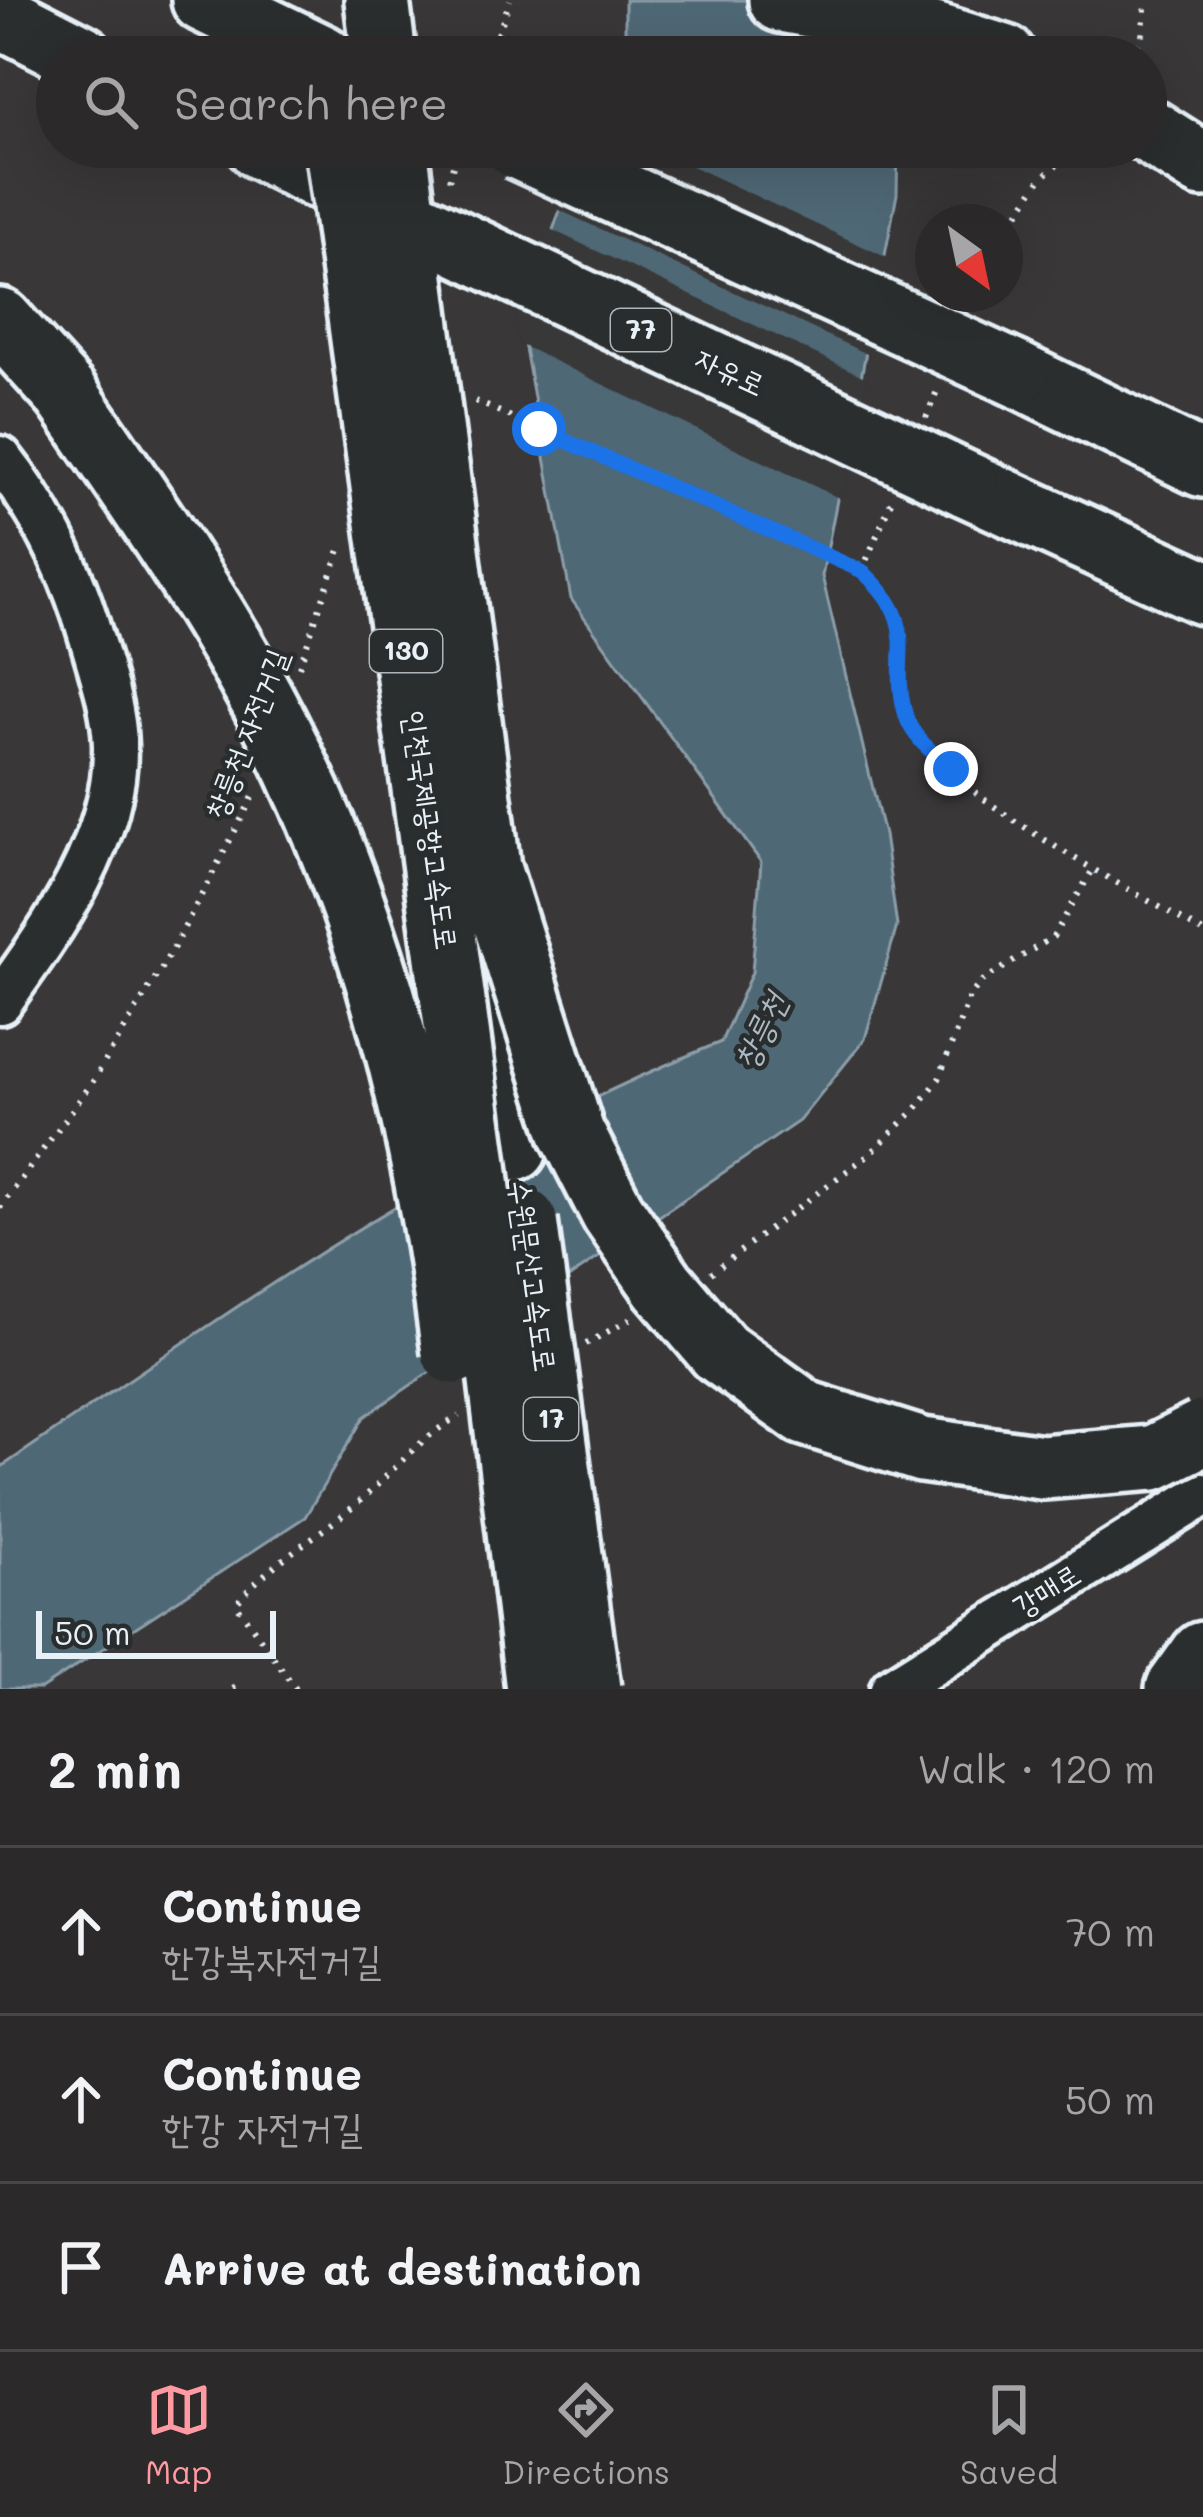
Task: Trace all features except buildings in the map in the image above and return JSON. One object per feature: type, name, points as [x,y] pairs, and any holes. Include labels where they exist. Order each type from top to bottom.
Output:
[{"type":"highway","points":[[204,0],[279,36]]},
{"type":"highway","points":[[316,0],[320,36]]},
{"type":"highway","points":[[376,0],[381,36]]},
{"type":"highway","points":[[781,0],[876,17],[937,36]]},
{"type":"highway","points":[[0,15],[41,36]]},
{"type":"highway","points":[[1167,142],[1203,165]]},
{"type":"highway","name":"인천국제공항고속도로","points":[[328,168],[495,1152]]},
{"type":"highway","name":"자유로","points":[[339,168],[966,484],[1203,592]]},
{"type":"highway","name":"인천국제공항고속도로","points":[[398,168],[488,868],[495,1152]]},
{"type":"highway","points":[[564,168],[1016,374],[1203,465]]},
{"type":"highway","points":[[0,321],[66,394],[192,577],[275,725],[334,853],[399,1043],[437,1225],[497,1689]]},
{"type":"highway","points":[[1084,538],[1203,629]]},
{"type":"highway","points":[[488,868],[572,1133],[613,1213],[663,1285],[720,1352],[805,1413],[922,1450],[1042,1467],[1154,1458],[1203,1433]]},
{"type":"highway","name":"수원문산고속도로","points":[[495,1152],[538,1689]]},
{"type":"highway","name":"수원문산고속도로","points":[[495,1152],[588,1689]]},
{"type":"highway","points":[[1178,1689],[1203,1654]]},
{"type":"street","points":[[0,458],[50,529],[80,598],[105,682],[115,746],[107,803],[87,861],[52,928],[0,1002]]},
{"type":"street","name":"강매로","points":[[892,1689],[1203,1495]]},
{"type":"path","points":[[497,36],[510,0]]},
{"type":"path","points":[[1142,36],[1147,0]]},
{"type":"path","points":[[1023,206],[1053,168]]},
{"type":"path","points":[[496,410],[862,571],[882,589],[899,618],[908,719],[927,747],[996,807],[1203,932]]},
{"type":"path","name":"창릉천 자전거길","points":[[297,675],[349,524]]},
{"type":"path","name":"창릉천 자전거길","points":[[0,1208],[92,1084],[174,947],[260,781]]},
{"type":"water","points":[[625,0],[903,0],[902,36],[624,36]]},
{"type":"water","name":"창릉천","points":[[575,168],[898,168],[897,194],[822,576],[884,835],[897,926],[865,1039],[799,1121],[364,1417],[305,1517],[41,1689],[0,1689],[0,1468],[261,1291],[439,1181],[531,1130],[721,1042],[752,972],[761,862],[571,599],[520,321]]},
{"type":"pier","points":[[569,168],[696,168],[890,259],[871,356],[555,208]]},
{"type":"pier","points":[[548,228],[867,378],[843,500],[519,344],[515,319]]},
{"type":"route","points":[[539,429],[862,571],[882,589],[899,618],[908,719],[927,747],[951,769]]}]
